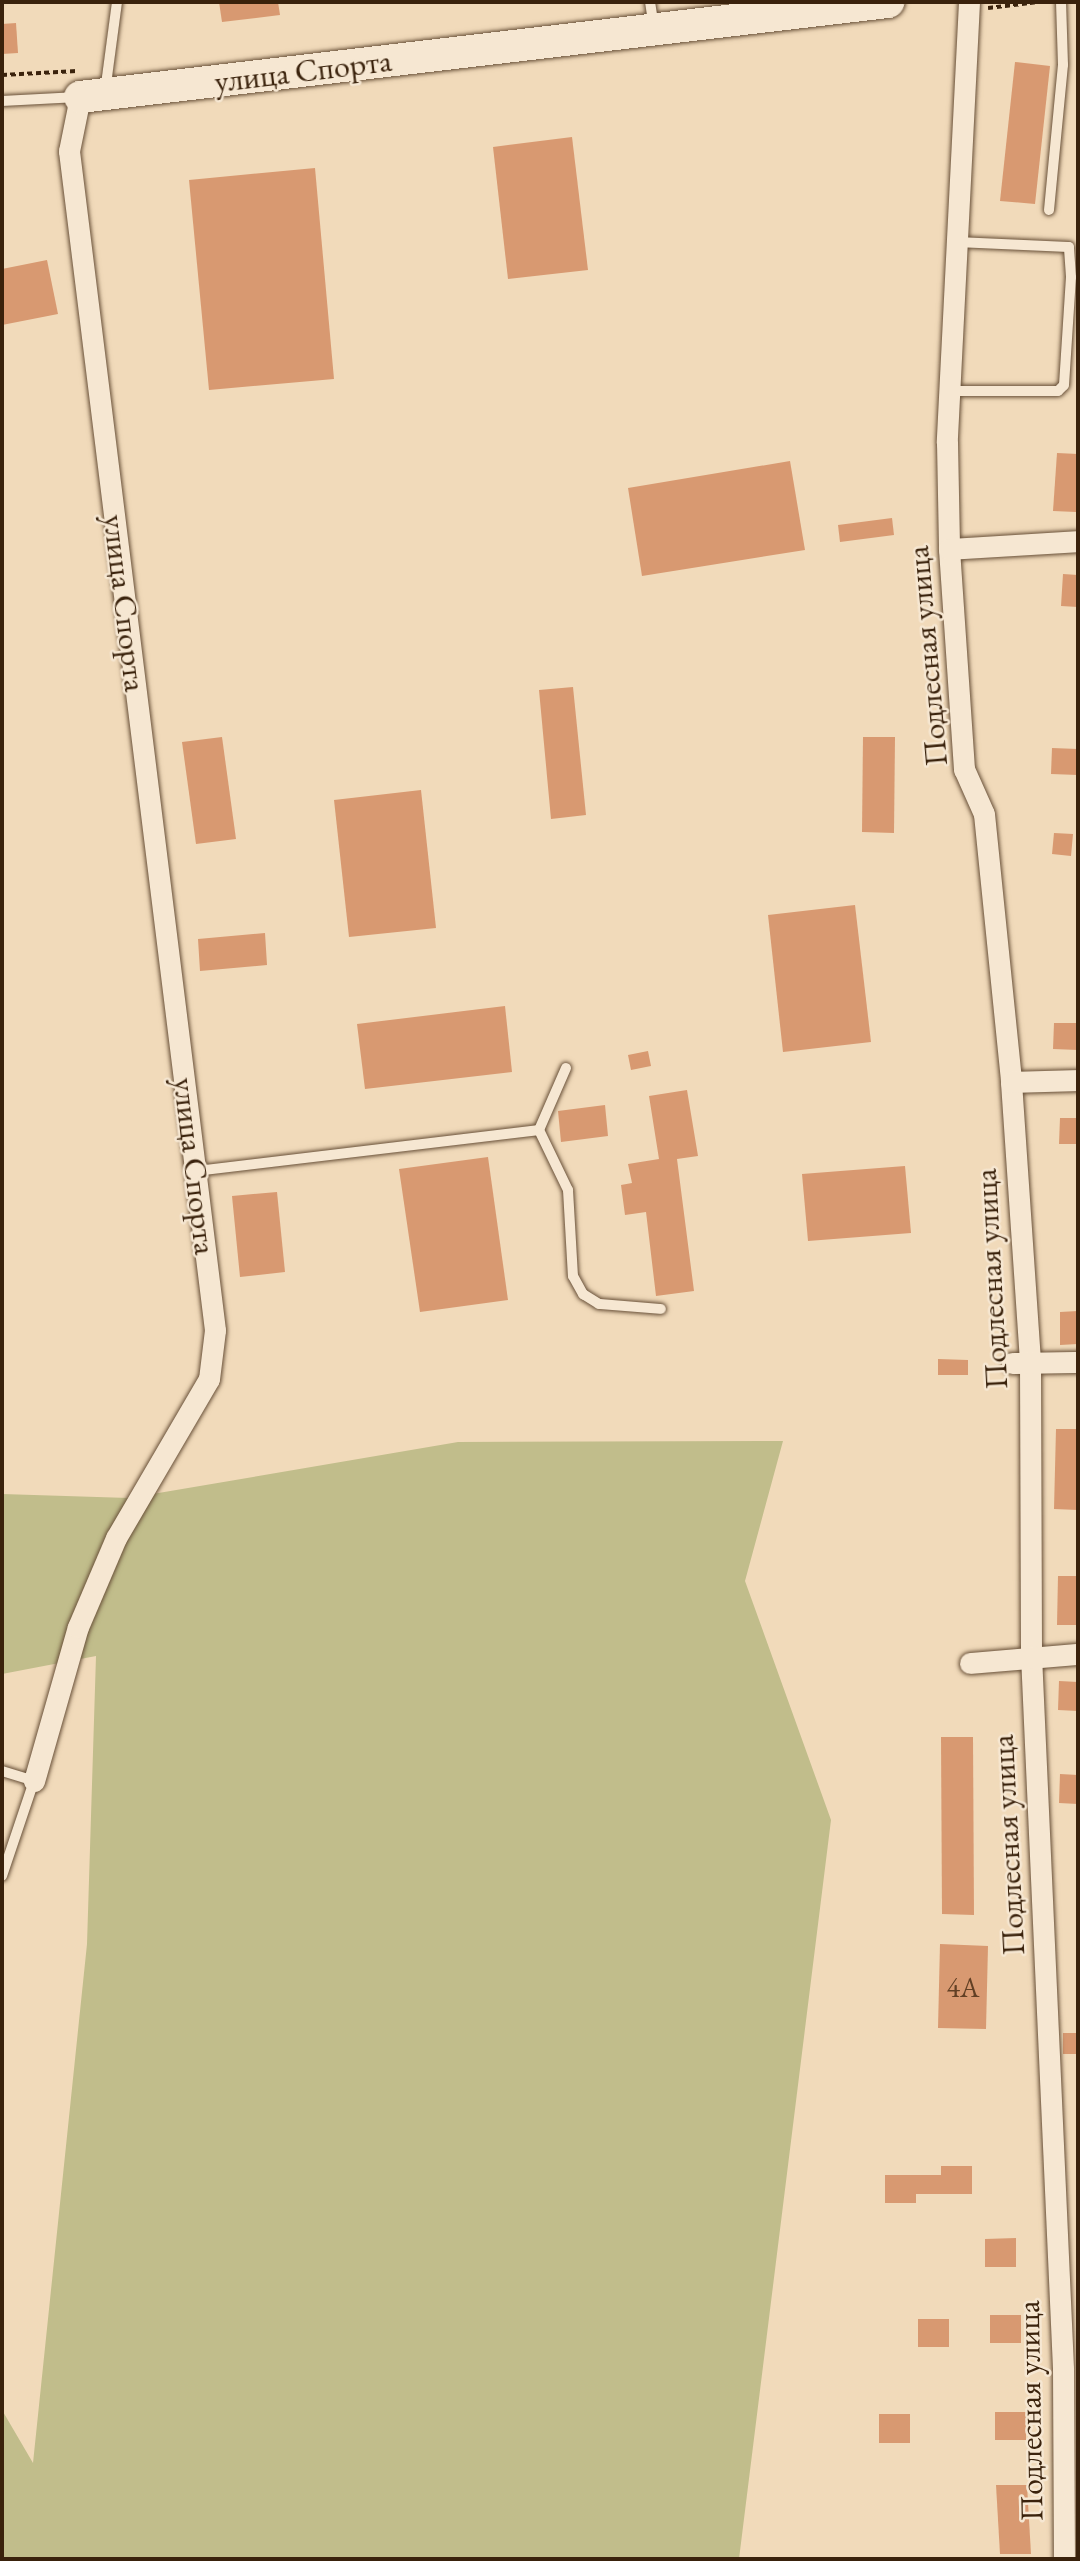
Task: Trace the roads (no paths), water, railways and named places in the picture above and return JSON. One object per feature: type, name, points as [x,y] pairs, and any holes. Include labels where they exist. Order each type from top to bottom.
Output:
[{"type":"street","name":"улица Спорта","points":[[34,1781],[78,1627],[116,1538],[209,1380],[215,1330],[69,151],[93,96],[653,15],[888,2]]},
{"type":"street","name":"Подлесная улица","points":[[968,6],[949,391],[949,549],[964,769],[984,814],[1011,1082],[1031,1655],[1071,2370],[1064,2559]]},
{"type":"street","points":[[949,549],[1078,541]]},
{"type":"street","points":[[1011,1082],[1078,1080]]},
{"type":"street","points":[[1021,1363],[1078,1362]]},
{"type":"street","points":[[970,1663],[1031,1655],[1078,1654]]},
{"type":"lane","points":[[2,102],[93,96],[117,2]]},
{"type":"lane","points":[[1049,210],[1063,65],[1061,2]]},
{"type":"lane","points":[[949,391],[1058,391],[1064,385],[1071,276],[1069,247],[956,242]]},
{"type":"lane","points":[[566,1068],[539,1130],[568,1190],[573,1276],[583,1294],[599,1304],[662,1309]]},
{"type":"lane","points":[[196,1171],[539,1130]]},
{"type":"lane","points":[[2,1771],[34,1781]]},
{"type":"lane","name":"улица Спорта","points":[[2,1876],[34,1781]]}]
